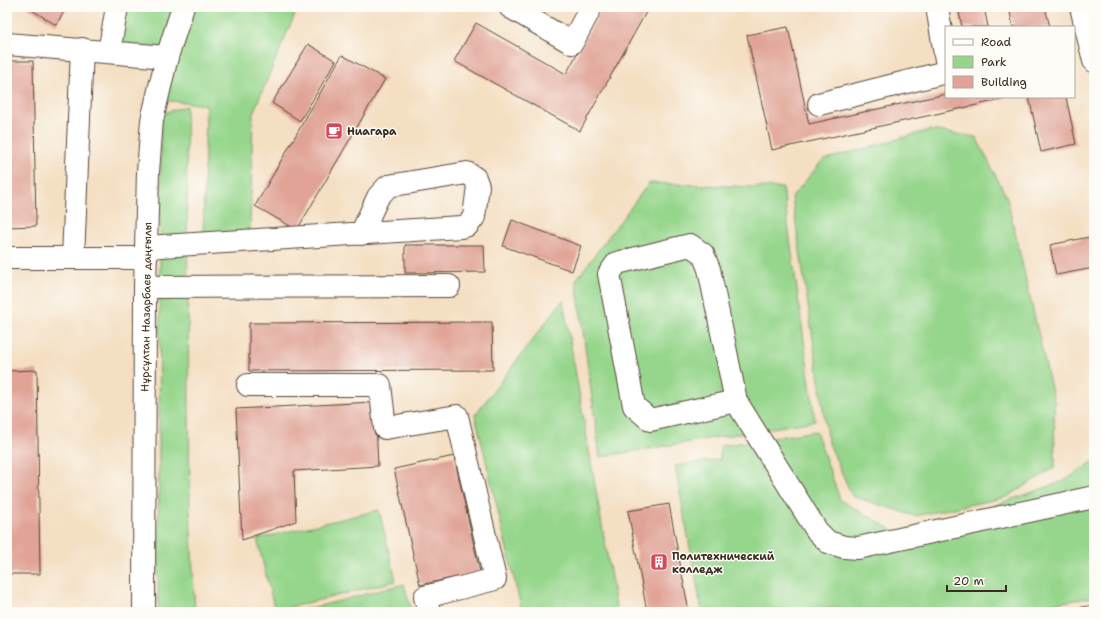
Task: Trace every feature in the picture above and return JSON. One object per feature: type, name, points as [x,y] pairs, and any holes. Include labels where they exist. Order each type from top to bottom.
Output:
[{"type":"main road","points":[[109,52],[117,7]]},
{"type":"main road","name":"Нұрсұлтан Назарбаев даңғылы","points":[[144,612],[145,286],[148,172],[152,120],[167,57],[184,7]]},
{"type":"main road","points":[[510,7],[572,43],[591,7]]},
{"type":"main road","points":[[937,7],[945,54]]},
{"type":"main road","points":[[1081,7],[1094,61]]},
{"type":"main road","points":[[7,44],[167,57]]},
{"type":"main road","points":[[73,258],[82,49]]},
{"type":"main road","points":[[818,104],[945,72]]},
{"type":"main road","points":[[7,258],[73,258],[461,227],[468,225],[474,217],[478,186],[475,178],[467,173],[388,186],[378,197],[361,234]]},
{"type":"main road","points":[[736,401],[650,420],[634,406],[609,274],[618,263],[690,245],[704,254],[709,269],[736,401],[817,531],[828,542],[844,547],[858,548],[1094,497]]},
{"type":"main road","points":[[145,286],[449,286]]},
{"type":"main road","points":[[248,386],[380,386],[385,428],[457,416],[495,579],[425,596],[429,612]]},
{"type":"green space","points":[[123,7],[175,7],[164,51],[115,45]]},
{"type":"green space","points":[[192,7],[298,7],[253,113],[250,232],[203,239],[206,105],[163,100]]},
{"type":"green space","points":[[186,106],[190,510],[195,612],[158,612],[161,114]]},
{"type":"green space","points":[[930,130],[976,137],[1007,198],[1054,401],[1055,467],[1007,497],[915,516],[852,496],[828,441],[792,197],[823,160]]},
{"type":"green space","points":[[649,183],[783,188],[815,421],[600,457],[576,280]]},
{"type":"green space","points":[[563,300],[617,612],[522,612],[475,415]]},
{"type":"green space","points":[[816,431],[840,500],[896,532],[964,516],[1064,481],[1094,461],[1094,597],[1001,612],[840,612],[838,607],[800,612],[702,612],[675,466],[720,459],[720,446]]},
{"type":"green space","points":[[379,510],[396,581],[275,611],[257,539]]},
{"type":"green space","points":[[404,584],[412,612],[297,612]]},
{"type":"building","points":[[27,7],[67,7],[56,25]]},
{"type":"building","points":[[603,7],[649,7],[580,131],[454,61],[476,23],[566,74]]},
{"type":"building","points":[[958,7],[984,7],[988,26],[962,26]]},
{"type":"building","points":[[1009,7],[1045,7],[1050,26],[1013,26]]},
{"type":"building","points":[[788,27],[809,124],[945,94],[945,98],[1004,99],[772,150],[747,35]]},
{"type":"building","points":[[308,44],[336,61],[300,121],[272,103]]},
{"type":"building","points":[[342,55],[385,79],[297,230],[255,206]]},
{"type":"building","points":[[7,61],[33,61],[36,226],[7,227]]},
{"type":"building","points":[[1029,98],[1066,98],[1076,144],[1041,152]]},
{"type":"building","points":[[512,220],[581,246],[572,271],[503,246]]},
{"type":"building","points":[[1094,236],[1094,268],[1056,275],[1050,245]]},
{"type":"building","points":[[405,245],[484,245],[485,272],[405,273]]},
{"type":"building","points":[[492,322],[493,370],[249,371],[249,323]]},
{"type":"building","points":[[37,370],[40,574],[7,574],[7,371]]},
{"type":"building","points":[[375,402],[378,466],[294,471],[296,521],[242,540],[236,409]]},
{"type":"building","points":[[454,456],[480,572],[420,585],[394,469]]},
{"type":"building","name":"Политехнический колледж","points":[[669,504],[689,612],[647,612],[628,511]]},
{"type":"building","points":[[1094,605],[1094,612],[1060,612],[1060,611]]},
{"type":"place","name":"Ниагара","points":[[334,131]]},
{"type":"place","name":"Политехнический колледж","points":[[659,562]]}]
